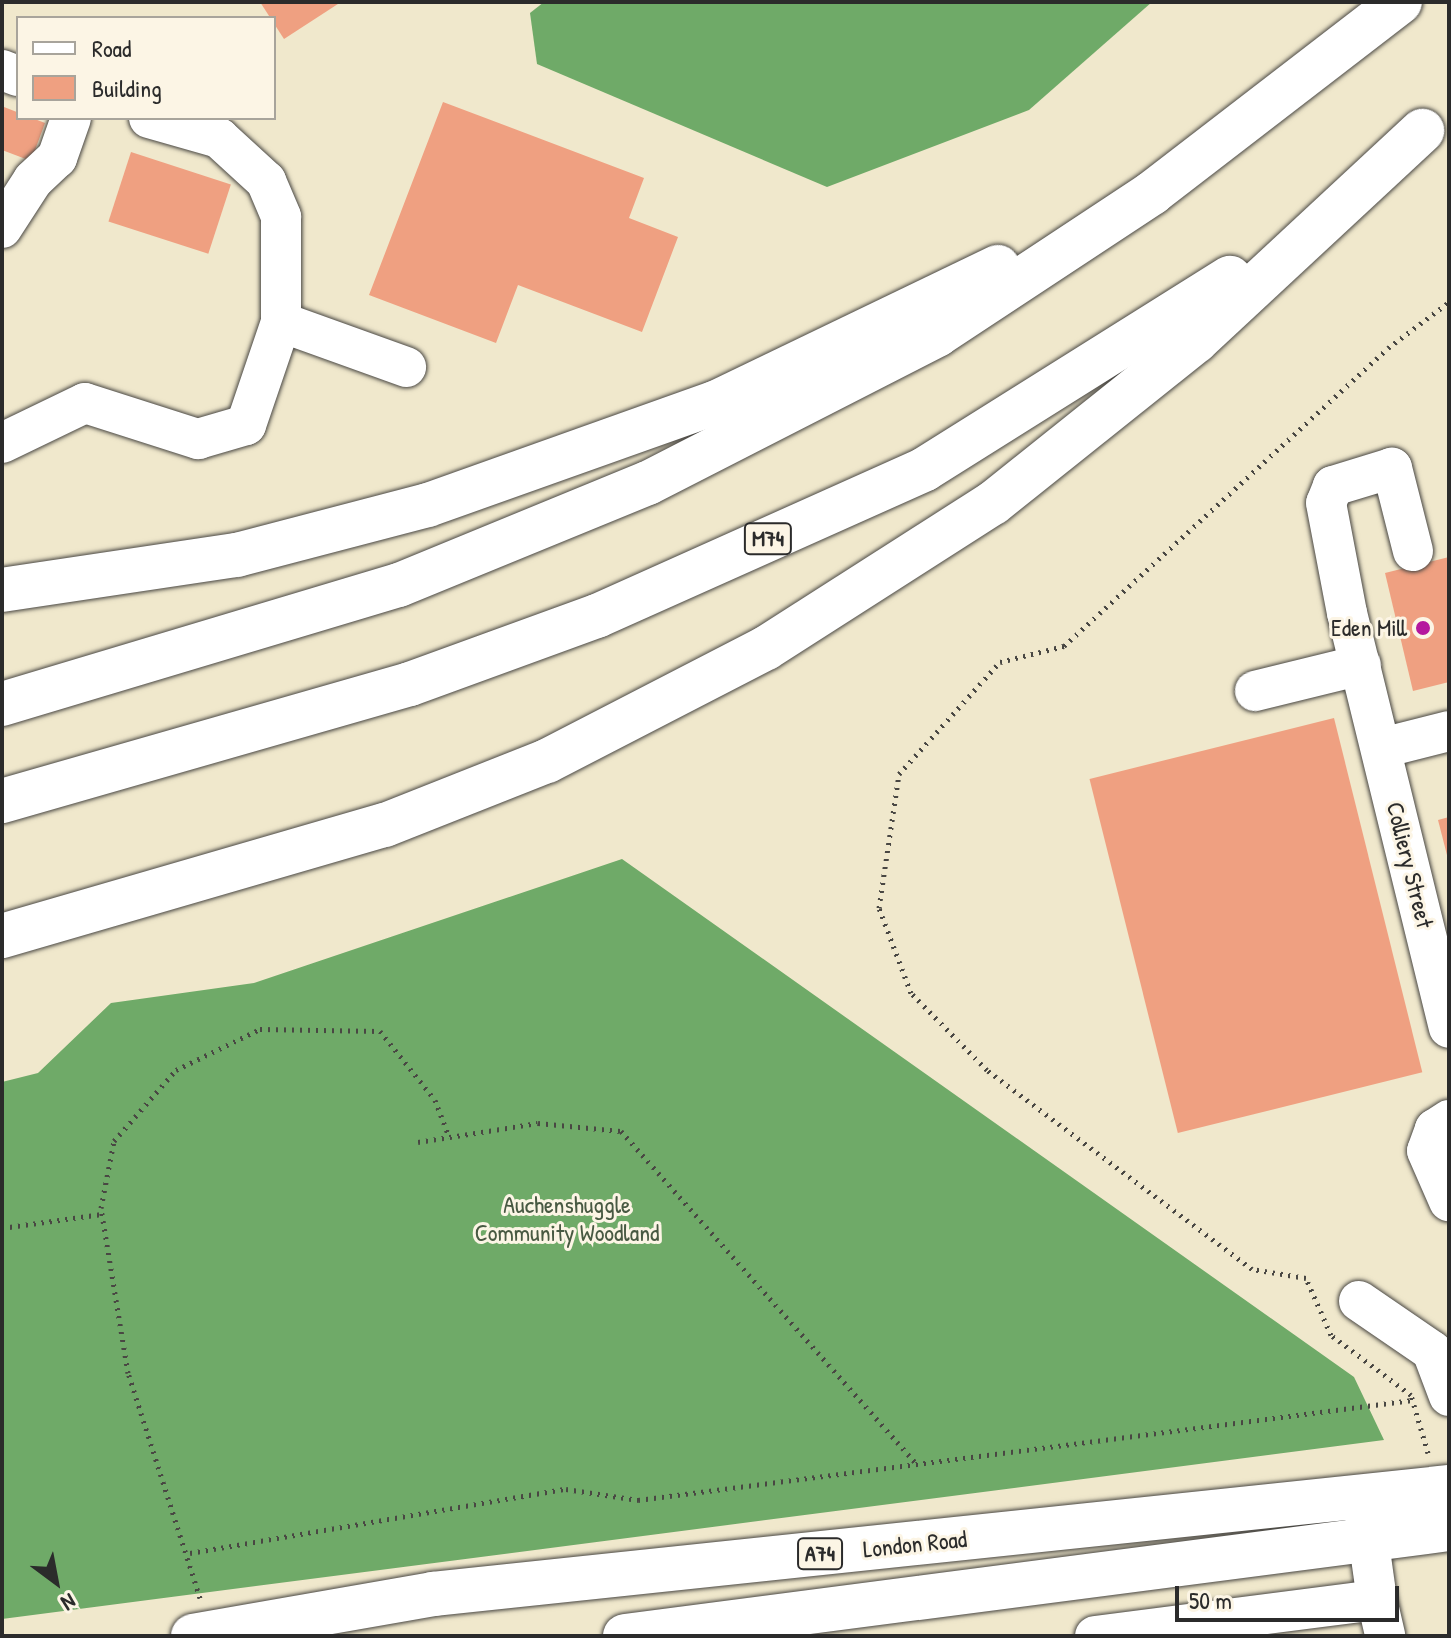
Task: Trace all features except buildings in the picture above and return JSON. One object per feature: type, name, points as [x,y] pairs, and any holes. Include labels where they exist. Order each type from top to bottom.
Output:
[{"type":"main road","points":[[2,704],[399,585],[648,483],[937,335],[1152,193],[1400,2]]},
{"type":"main road","name":"M74","points":[[2,801],[410,684],[597,616],[925,469],[1196,304],[1435,118]]},
{"type":"main road","name":"M74","points":[[2,936],[385,825],[547,761],[766,648],[1005,493],[1196,341],[1435,118]]},
{"type":"main road","points":[[2,590],[237,555],[428,505],[715,403],[1152,193]]},
{"type":"main road","name":"London Road","points":[[202,1635],[433,1594],[1362,1498],[1444,1474]]},
{"type":"main road","name":"A74","points":[[625,1636],[1449,1529]]},
{"type":"street","points":[[2,228],[33,180],[57,158],[70,120]]},
{"type":"street","points":[[2,443],[85,403],[198,439],[246,425],[281,322],[281,217],[266,181],[219,138],[156,120]]},
{"type":"street","points":[[281,322],[406,367]]},
{"type":"street","name":"Colliery Street","points":[[1413,551],[1392,468],[1333,486],[1326,503],[1361,665],[1447,1011]]},
{"type":"street","points":[[1255,691],[1361,665]]},
{"type":"street","points":[[1382,748],[1449,731]]},
{"type":"street","points":[[1449,1120],[1435,1129],[1427,1151],[1449,1201]]},
{"type":"street","points":[[1359,1301],[1432,1351],[1436,1396]]},
{"type":"street","points":[[1095,1636],[1381,1618],[1362,1498]]},
{"type":"path","points":[[1436,1396],[1331,1335],[1306,1278],[1252,1269],[987,1070],[911,993],[879,908],[899,774],[1000,662],[1064,646],[1388,348],[1449,302]]},
{"type":"path","points":[[202,1635],[190,1553],[128,1373],[102,1214],[114,1141],[176,1070],[260,1029],[380,1031],[435,1100],[449,1137]]},
{"type":"path","points":[[418,1142],[538,1123],[621,1131],[917,1464]]},
{"type":"path","points":[[2,1228],[102,1214]]},
{"type":"path","points":[[190,1553],[566,1489],[638,1500],[1436,1396]]},
{"type":"path","points":[[1436,1396],[1430,1462],[1444,1474]]},
{"type":"green space","points":[[544,2],[1152,2],[1029,110],[827,187],[537,64],[530,13]]},
{"type":"green space","name":"Auchenshuggle Community Woodland","points":[[622,859],[1354,1377],[1384,1440],[2,1619],[2,1082],[38,1073],[111,1003],[254,983]]},
{"type":"place","name":"Eden Mill","points":[[1423,628]]}]
